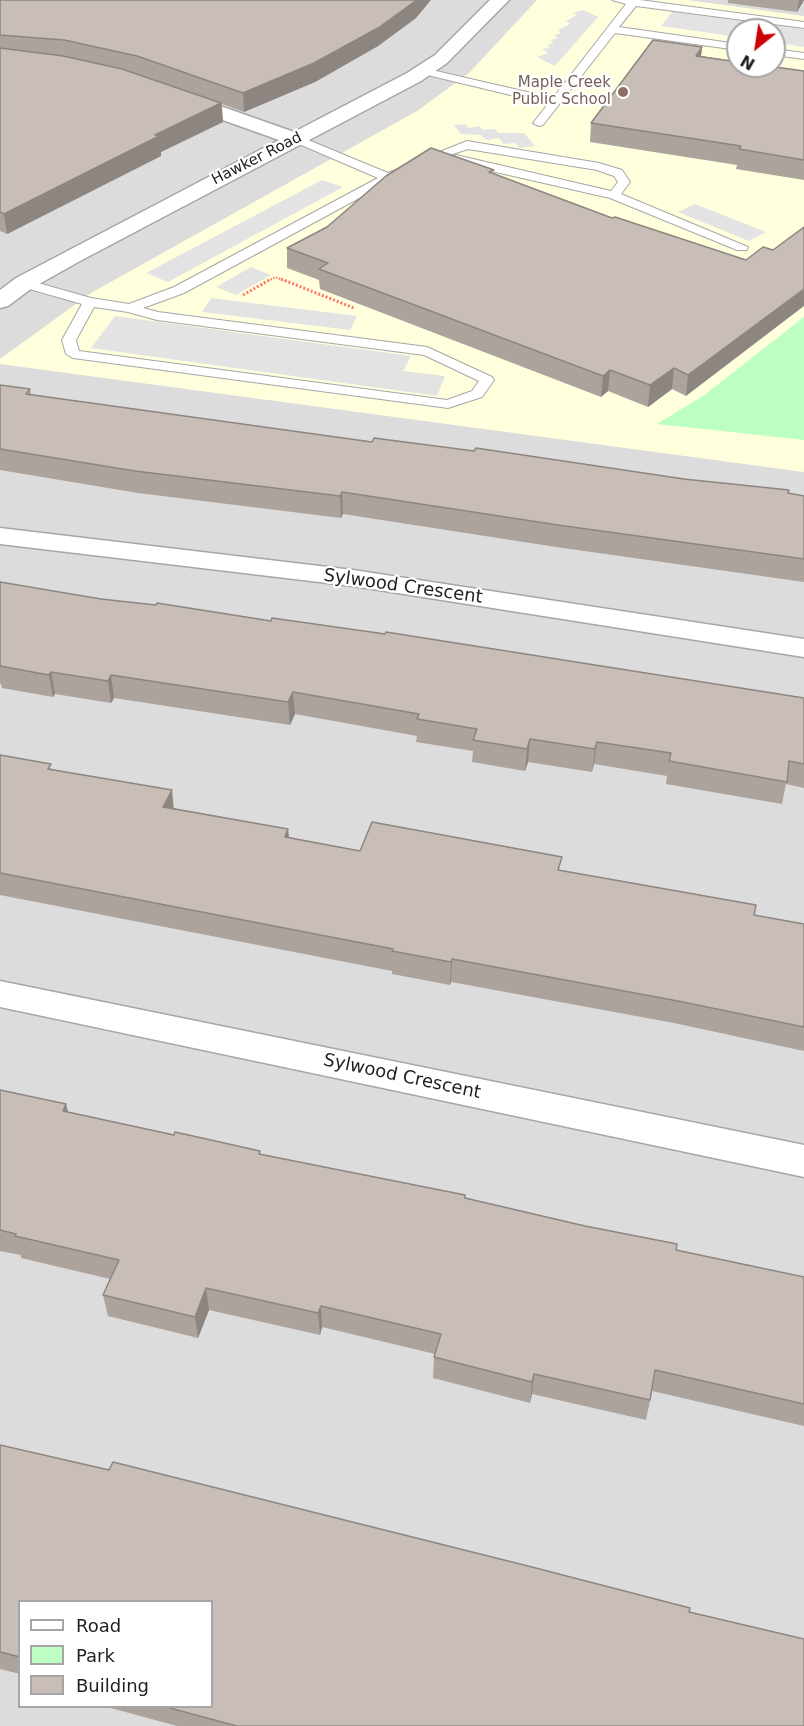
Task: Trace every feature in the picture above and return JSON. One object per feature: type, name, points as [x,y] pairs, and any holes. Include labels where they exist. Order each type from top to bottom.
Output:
[{"type":"street","name":"Hawker Road","points":[[0,301],[24,283],[382,95],[423,71],[441,58],[500,0]]},
{"type":"street","points":[[164,92],[296,139]]},
{"type":"street","points":[[0,274],[24,283]]},
{"type":"street","name":"Sylwood Crescent","points":[[0,536],[353,578],[804,648]]},
{"type":"street","name":"Sylwood Crescent","points":[[0,994],[804,1161]]},
{"type":"lane","points":[[617,0],[804,25]]},
{"type":"lane","points":[[539,123],[633,2]]},
{"type":"lane","points":[[612,29],[726,45]]},
{"type":"lane","points":[[786,54],[804,56]]},
{"type":"lane","points":[[423,71],[556,102]]},
{"type":"lane","points":[[296,139],[389,178]]},
{"type":"lane","points":[[130,308],[179,290],[389,178],[467,145],[599,167],[618,173],[624,182],[614,195]]},
{"type":"lane","points":[[428,160],[614,195],[742,247]]},
{"type":"lane","points":[[24,283],[90,302],[130,308],[157,316],[427,351],[487,380],[477,394],[448,404],[74,354],[69,340],[90,302]]},
{"type":"shaded area","points":[[0,0],[804,0],[804,1726],[0,1726]]},
{"type":"shaded area","points":[[537,0],[688,0],[804,16],[804,472],[0,364],[0,359],[91,293],[417,111],[469,73]]},
{"type":"shaded area","points":[[583,10],[598,17],[555,66],[537,57],[548,53],[542,49],[554,43],[550,40],[558,38],[554,35],[561,33],[558,30],[570,24],[566,21],[577,15],[573,13]]},
{"type":"shaded area","points":[[673,11],[726,18],[726,35],[661,26]]},
{"type":"shaded area","points":[[786,27],[804,29],[804,47],[786,44]]},
{"type":"shaded area","points":[[465,124],[469,128],[479,126],[483,130],[495,129],[498,133],[524,133],[535,146],[520,148],[515,143],[504,144],[499,138],[486,140],[481,135],[461,134],[454,125]]},
{"type":"shaded area","points":[[322,180],[343,187],[168,282],[146,273]]},
{"type":"shaded area","points":[[695,204],[766,232],[749,241],[678,212]]},
{"type":"shaded area","points":[[251,267],[271,275],[236,295],[216,287]]},
{"type":"shaded area","points":[[211,298],[357,316],[350,330],[202,312]]},
{"type":"shaded area","points":[[115,316],[411,356],[403,371],[445,376],[437,396],[91,348]]},
{"type":"green space","points":[[804,317],[804,440],[657,424],[703,396]]},
{"type":"building","points":[[0,0],[417,0],[378,28],[314,63],[243,93],[137,56],[64,40],[0,35]]},
{"type":"building","points":[[653,40],[702,47],[696,56],[726,60],[726,78],[786,78],[786,68],[804,71],[804,160],[739,149],[741,146],[591,123]]},
{"type":"building","points":[[0,48],[63,56],[122,69],[221,103],[4,214],[0,212]]},
{"type":"building","points":[[431,148],[494,170],[489,172],[612,218],[615,217],[746,260],[763,247],[773,250],[804,227],[804,289],[688,375],[674,368],[650,385],[610,370],[603,376],[319,269],[328,263],[287,248],[327,227],[386,176]]},
{"type":"building","points":[[0,385],[30,389],[26,394],[372,442],[374,438],[474,451],[476,448],[684,479],[789,490],[788,493],[804,496],[804,559],[342,492],[340,496],[135,471],[0,449]]},
{"type":"building","points":[[0,582],[101,599],[156,605],[157,603],[271,621],[272,618],[385,634],[386,632],[804,698],[804,764],[789,761],[787,782],[669,761],[671,753],[597,742],[595,749],[530,739],[527,749],[473,740],[477,729],[417,719],[419,714],[293,692],[288,702],[111,675],[108,681],[51,672],[49,675],[0,666]]},
{"type":"building","points":[[0,755],[51,764],[48,769],[172,790],[163,807],[288,829],[285,837],[360,851],[372,822],[562,857],[558,870],[756,905],[754,915],[804,924],[804,1027],[452,959],[451,962],[392,951],[393,949],[0,873]]},
{"type":"building","points":[[0,1090],[66,1104],[63,1111],[174,1135],[175,1132],[260,1151],[259,1154],[465,1195],[465,1198],[585,1226],[677,1244],[676,1250],[804,1277],[804,1404],[655,1370],[650,1400],[534,1374],[532,1382],[434,1357],[441,1334],[321,1306],[318,1313],[206,1288],[195,1317],[103,1295],[119,1260],[15,1236],[16,1234],[0,1230]]},
{"type":"building","points":[[0,1445],[109,1470],[113,1462],[690,1608],[689,1612],[804,1639],[804,1726],[237,1726],[170,1708],[213,1708],[213,1600],[18,1600],[18,1656],[0,1652]]},
{"type":"place","name":"Maple Creek Public School","points":[[623,92]]}]
